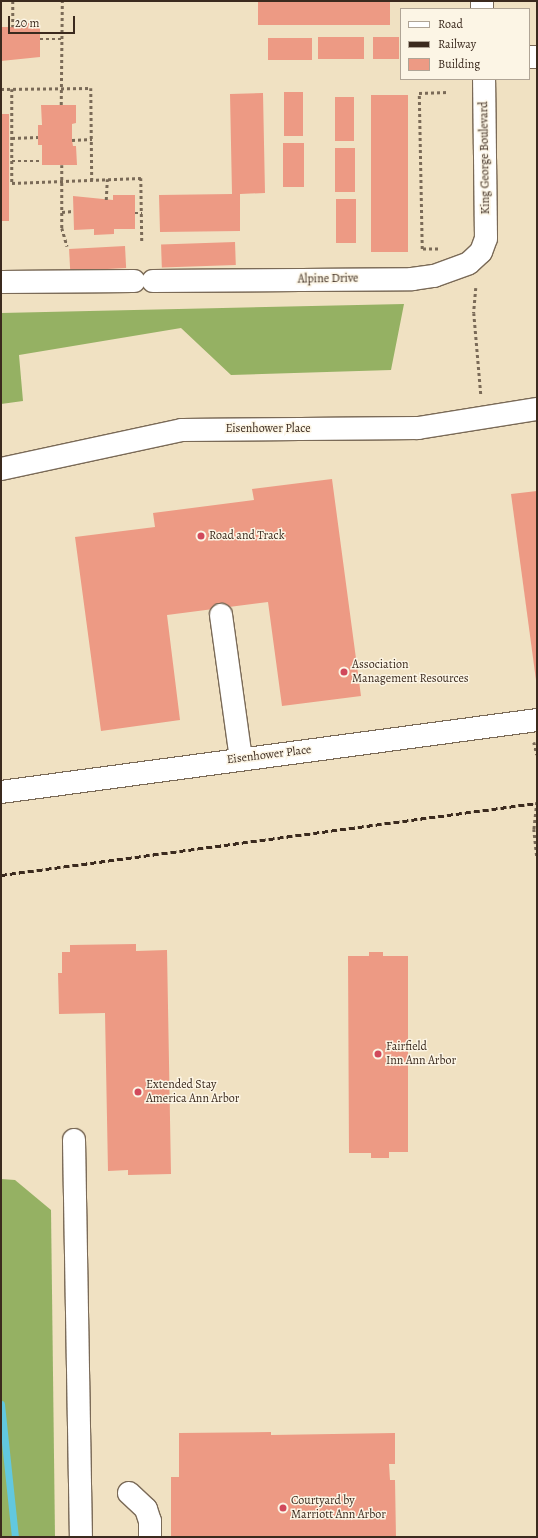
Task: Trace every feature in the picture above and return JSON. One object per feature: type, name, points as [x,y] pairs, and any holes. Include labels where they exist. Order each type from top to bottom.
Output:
[{"type":"street","name":"King George Boulevard","points":[[484,80],[486,238]]},
{"type":"street","name":"Alpine Drive","points":[[1,282],[412,278],[434,276],[469,263],[481,252],[486,238]]},
{"type":"street","name":"Eisenhower Place","points":[[1,469],[182,430],[418,428],[537,409]]},
{"type":"street","points":[[221,615],[241,759]]},
{"type":"street","name":"Eisenhower Place","points":[[1,792],[537,720]]},
{"type":"street","points":[[74,1140],[81,1537]]},
{"type":"street","points":[[129,1493],[146,1509],[150,1521],[150,1537]]},
{"type":"path","points":[[13,1],[13,27]]},
{"type":"path","points":[[61,105],[62,1]]},
{"type":"path","points":[[40,39],[62,39]]},
{"type":"path","points":[[1,89],[91,88],[92,180]]},
{"type":"path","points":[[12,89],[12,183],[141,178],[142,243]]},
{"type":"path","points":[[438,249],[422,249],[419,93],[448,92]]},
{"type":"path","points":[[12,138],[38,137]]},
{"type":"path","points":[[72,140],[92,139]]},
{"type":"path","points":[[12,161],[42,160]]},
{"type":"path","points":[[62,165],[63,238],[67,246]]},
{"type":"path","points":[[106,200],[107,180]]},
{"type":"path","points":[[62,212],[73,211]]},
{"type":"path","points":[[135,214],[142,214]]},
{"type":"path","points":[[476,288],[474,313],[481,418]]},
{"type":"path","points":[[537,802],[534,829],[537,857]]},
{"type":"green space","points":[[404,304],[391,370],[231,375],[181,328],[19,355],[23,401],[1,404],[1,313]]},
{"type":"green space","points":[[1,1179],[15,1180],[51,1210],[55,1537],[1,1537]]},
{"type":"building","points":[[258,1],[390,1],[390,25],[258,25]]},
{"type":"building","points":[[19,23],[40,23],[40,57],[1,61],[1,27],[19,27]]},
{"type":"building","points":[[318,37],[364,37],[364,59],[318,59]]},
{"type":"building","points":[[373,37],[399,37],[399,59],[373,59]]},
{"type":"building","points":[[268,38],[312,38],[312,60],[268,60]]},
{"type":"building","points":[[284,92],[303,92],[303,136],[284,136]]},
{"type":"building","points":[[263,93],[265,193],[240,194],[240,231],[160,232],[159,195],[232,194],[230,94]]},
{"type":"building","points":[[371,95],[408,95],[408,252],[371,252]]},
{"type":"building","points":[[335,97],[354,97],[354,141],[335,141]]},
{"type":"building","points":[[41,105],[76,105],[76,123],[72,124],[72,140],[73,146],[76,146],[77,165],[42,165],[42,145],[38,145],[38,125],[42,125]]},
{"type":"building","points":[[1,114],[9,114],[9,221],[1,221]]},
{"type":"building","points":[[283,143],[304,143],[304,187],[283,187]]},
{"type":"building","points":[[335,148],[355,148],[355,192],[335,192]]},
{"type":"building","points":[[113,195],[135,195],[135,229],[114,229],[114,234],[94,235],[94,229],[74,230],[73,196],[113,200]]},
{"type":"building","points":[[336,199],[356,199],[356,243],[336,243]]},
{"type":"building","points":[[235,242],[236,265],[162,268],[161,245]]},
{"type":"building","points":[[125,246],[126,268],[70,271],[69,249]]},
{"type":"building","points":[[332,479],[361,696],[282,706],[268,602],[167,615],[180,720],[101,731],[75,537],[155,527],[153,513],[254,500],[252,489]]},
{"type":"building","points":[[537,491],[537,680],[536,680],[511,494]]},
{"type":"building","name":"Extended Stay America Ann Arbor","points":[[136,944],[136,951],[167,950],[171,1174],[128,1175],[128,1170],[108,1171],[105,1013],[59,1014],[58,973],[62,973],[62,952],[70,952],[70,945]]},
{"type":"building","name":"Fairfield Inn Ann Arbor","points":[[369,952],[383,952],[383,956],[408,956],[408,1152],[389,1152],[389,1158],[371,1158],[371,1153],[349,1153],[348,956],[369,956]]},
{"type":"building","name":"Courtyard by Marriott Ann Arbor","points":[[271,1432],[271,1435],[395,1433],[395,1464],[389,1464],[390,1480],[395,1480],[396,1537],[171,1537],[171,1477],[179,1477],[179,1433]]},
{"type":"waterway","points":[[1,1404],[15,1537]]},
{"type":"railway","points":[[1,875],[537,803]]},
{"type":"place","name":"Road and Track","points":[[201,536]]},
{"type":"place","name":"Association Management Resources","points":[[344,672]]},
{"type":"place","name":"Fairfield Inn Ann Arbor","points":[[378,1054]]},
{"type":"place","name":"Extended Stay America Ann Arbor","points":[[138,1092]]},
{"type":"place","name":"Courtyard by Marriott Ann Arbor","points":[[283,1508]]}]
